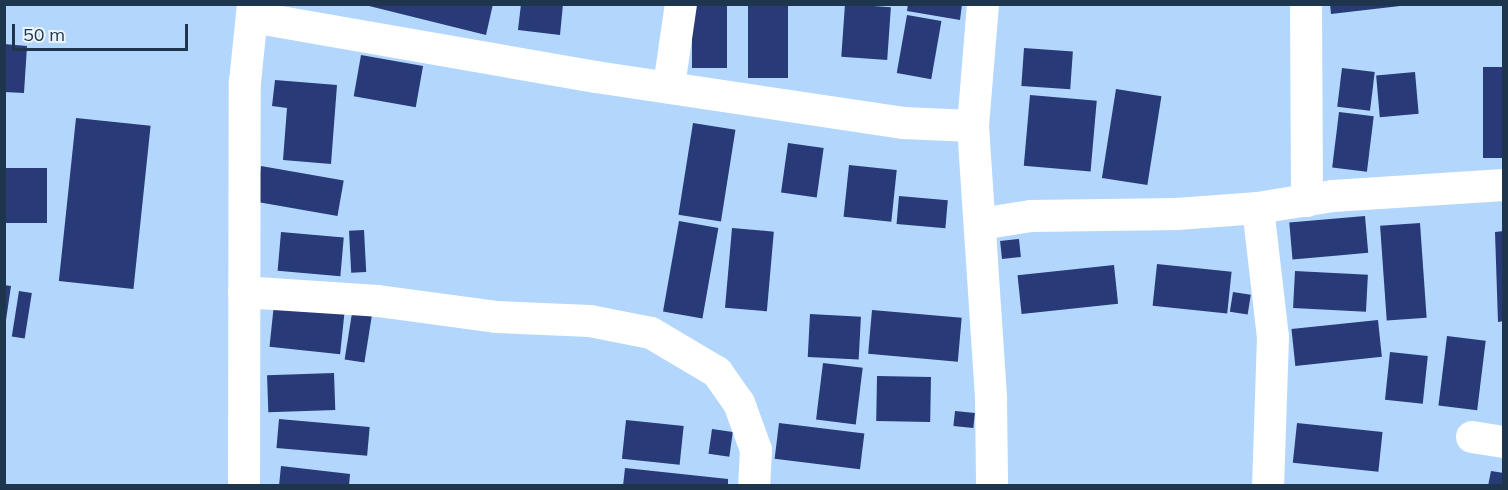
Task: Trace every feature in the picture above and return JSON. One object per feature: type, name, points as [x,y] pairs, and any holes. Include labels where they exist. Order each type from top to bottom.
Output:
[{"type":"street","points":[[669,86],[681,4]]},
{"type":"street","points":[[983,4],[973,126],[981,224],[992,486]]},
{"type":"street","points":[[1306,4],[1306,201]]},
{"type":"street","points":[[244,486],[245,82],[253,11],[596,77],[669,86],[903,123],[973,126]]},
{"type":"street","points":[[981,224],[1031,216],[1178,214],[1503,185]]},
{"type":"street","points":[[1258,208],[1273,337],[1268,486]]},
{"type":"street","points":[[244,292],[378,300],[496,317],[590,321],[651,333],[717,372],[739,403],[756,450],[754,486]]},
{"type":"street","points":[[1473,437],[1503,442]]},
{"type":"building","points":[[361,4],[493,4],[486,35]]},
{"type":"building","points":[[521,4],[563,4],[560,35],[518,30]]},
{"type":"building","points":[[692,4],[727,4],[727,68],[692,68]]},
{"type":"building","points":[[748,4],[788,4],[788,78],[748,78]]},
{"type":"building","points":[[845,4],[891,7],[887,60],[841,57]]},
{"type":"building","points":[[908,4],[962,4],[960,20],[907,11]]},
{"type":"building","points":[[1330,4],[1400,4],[1400,6],[1331,14]]},
{"type":"building","points":[[907,15],[941,21],[931,79],[897,73]]},
{"type":"building","points":[[4,44],[27,46],[24,93],[4,92]]},
{"type":"building","points":[[1024,48],[1073,51],[1070,89],[1021,86]]},
{"type":"building","points":[[361,55],[423,66],[416,107],[354,96]]},
{"type":"building","points":[[1483,67],[1504,67],[1504,158],[1483,158]]},
{"type":"building","points":[[1342,68],[1375,72],[1370,111],[1337,107]]},
{"type":"building","points":[[1415,72],[1419,114],[1380,117],[1376,75]]},
{"type":"building","points":[[275,80],[337,85],[331,164],[283,160],[287,108],[272,106]]},
{"type":"building","points":[[1116,89],[1161,96],[1147,185],[1102,178]]},
{"type":"building","points":[[1030,95],[1097,101],[1091,172],[1024,166]]},
{"type":"building","points":[[1339,112],[1374,116],[1367,172],[1332,168]]},
{"type":"building","points":[[76,118],[151,126],[133,289],[59,281]]},
{"type":"building","points":[[693,123],[735,130],[721,222],[678,215]]},
{"type":"building","points":[[788,143],[824,148],[817,198],[781,193]]},
{"type":"building","points":[[849,165],[897,170],[891,222],[844,217]]},
{"type":"building","points":[[261,166],[344,181],[337,216],[255,201]]},
{"type":"building","points":[[4,168],[47,168],[47,223],[4,223]]},
{"type":"building","points":[[899,196],[948,200],[945,228],[897,224]]},
{"type":"building","points":[[1365,216],[1368,253],[1293,259],[1289,223]]},
{"type":"building","points":[[679,221],[718,228],[702,319],[663,312]]},
{"type":"building","points":[[1420,223],[1427,318],[1387,321],[1380,226]]},
{"type":"building","points":[[732,228],[774,232],[767,311],[725,308]]},
{"type":"building","points":[[364,230],[366,272],[351,273],[349,231]]},
{"type":"building","points":[[1504,231],[1504,321],[1498,322],[1495,232]]},
{"type":"building","points":[[281,232],[344,237],[340,276],[278,271]]},
{"type":"building","points":[[1019,239],[1021,257],[1002,259],[1000,241]]},
{"type":"building","points":[[1157,264],[1232,272],[1227,314],[1153,306]]},
{"type":"building","points":[[1114,265],[1118,304],[1022,314],[1018,275]]},
{"type":"building","points":[[1295,271],[1368,275],[1366,312],[1293,308]]},
{"type":"building","points":[[4,285],[11,286],[6,320],[4,320]]},
{"type":"building","points":[[19,291],[32,293],[25,338],[12,336]]},
{"type":"building","points":[[1233,292],[1251,295],[1248,315],[1230,312]]},
{"type":"building","points":[[274,304],[345,311],[340,354],[270,347]]},
{"type":"building","points":[[872,310],[962,318],[958,362],[868,354]]},
{"type":"building","points":[[352,313],[372,316],[364,363],[345,359]]},
{"type":"building","points":[[810,314],[861,317],[859,360],[808,357]]},
{"type":"building","points":[[1378,320],[1382,357],[1295,366],[1291,329]]},
{"type":"building","points":[[1447,336],[1486,341],[1477,410],[1438,405]]},
{"type":"building","points":[[1390,352],[1428,356],[1423,404],[1385,400]]},
{"type":"building","points":[[823,363],[863,368],[856,424],[816,420]]},
{"type":"building","points":[[334,373],[335,410],[268,412],[267,375]]},
{"type":"building","points":[[877,376],[931,377],[930,422],[876,421]]},
{"type":"building","points":[[955,411],[975,413],[973,428],[953,426]]},
{"type":"building","points":[[279,419],[370,427],[367,456],[276,448]]},
{"type":"building","points":[[626,420],[684,426],[680,465],[622,459]]},
{"type":"building","points":[[779,423],[864,433],[860,469],[775,459]]},
{"type":"building","points":[[1297,423],[1383,432],[1378,472],[1293,463]]},
{"type":"building","points":[[712,429],[733,432],[729,457],[709,454]]},
{"type":"building","points":[[281,466],[350,474],[349,486],[279,486]]},
{"type":"building","points":[[625,468],[728,479],[728,486],[623,486]]},
{"type":"building","points":[[1491,471],[1504,473],[1504,486],[1488,486]]}]
